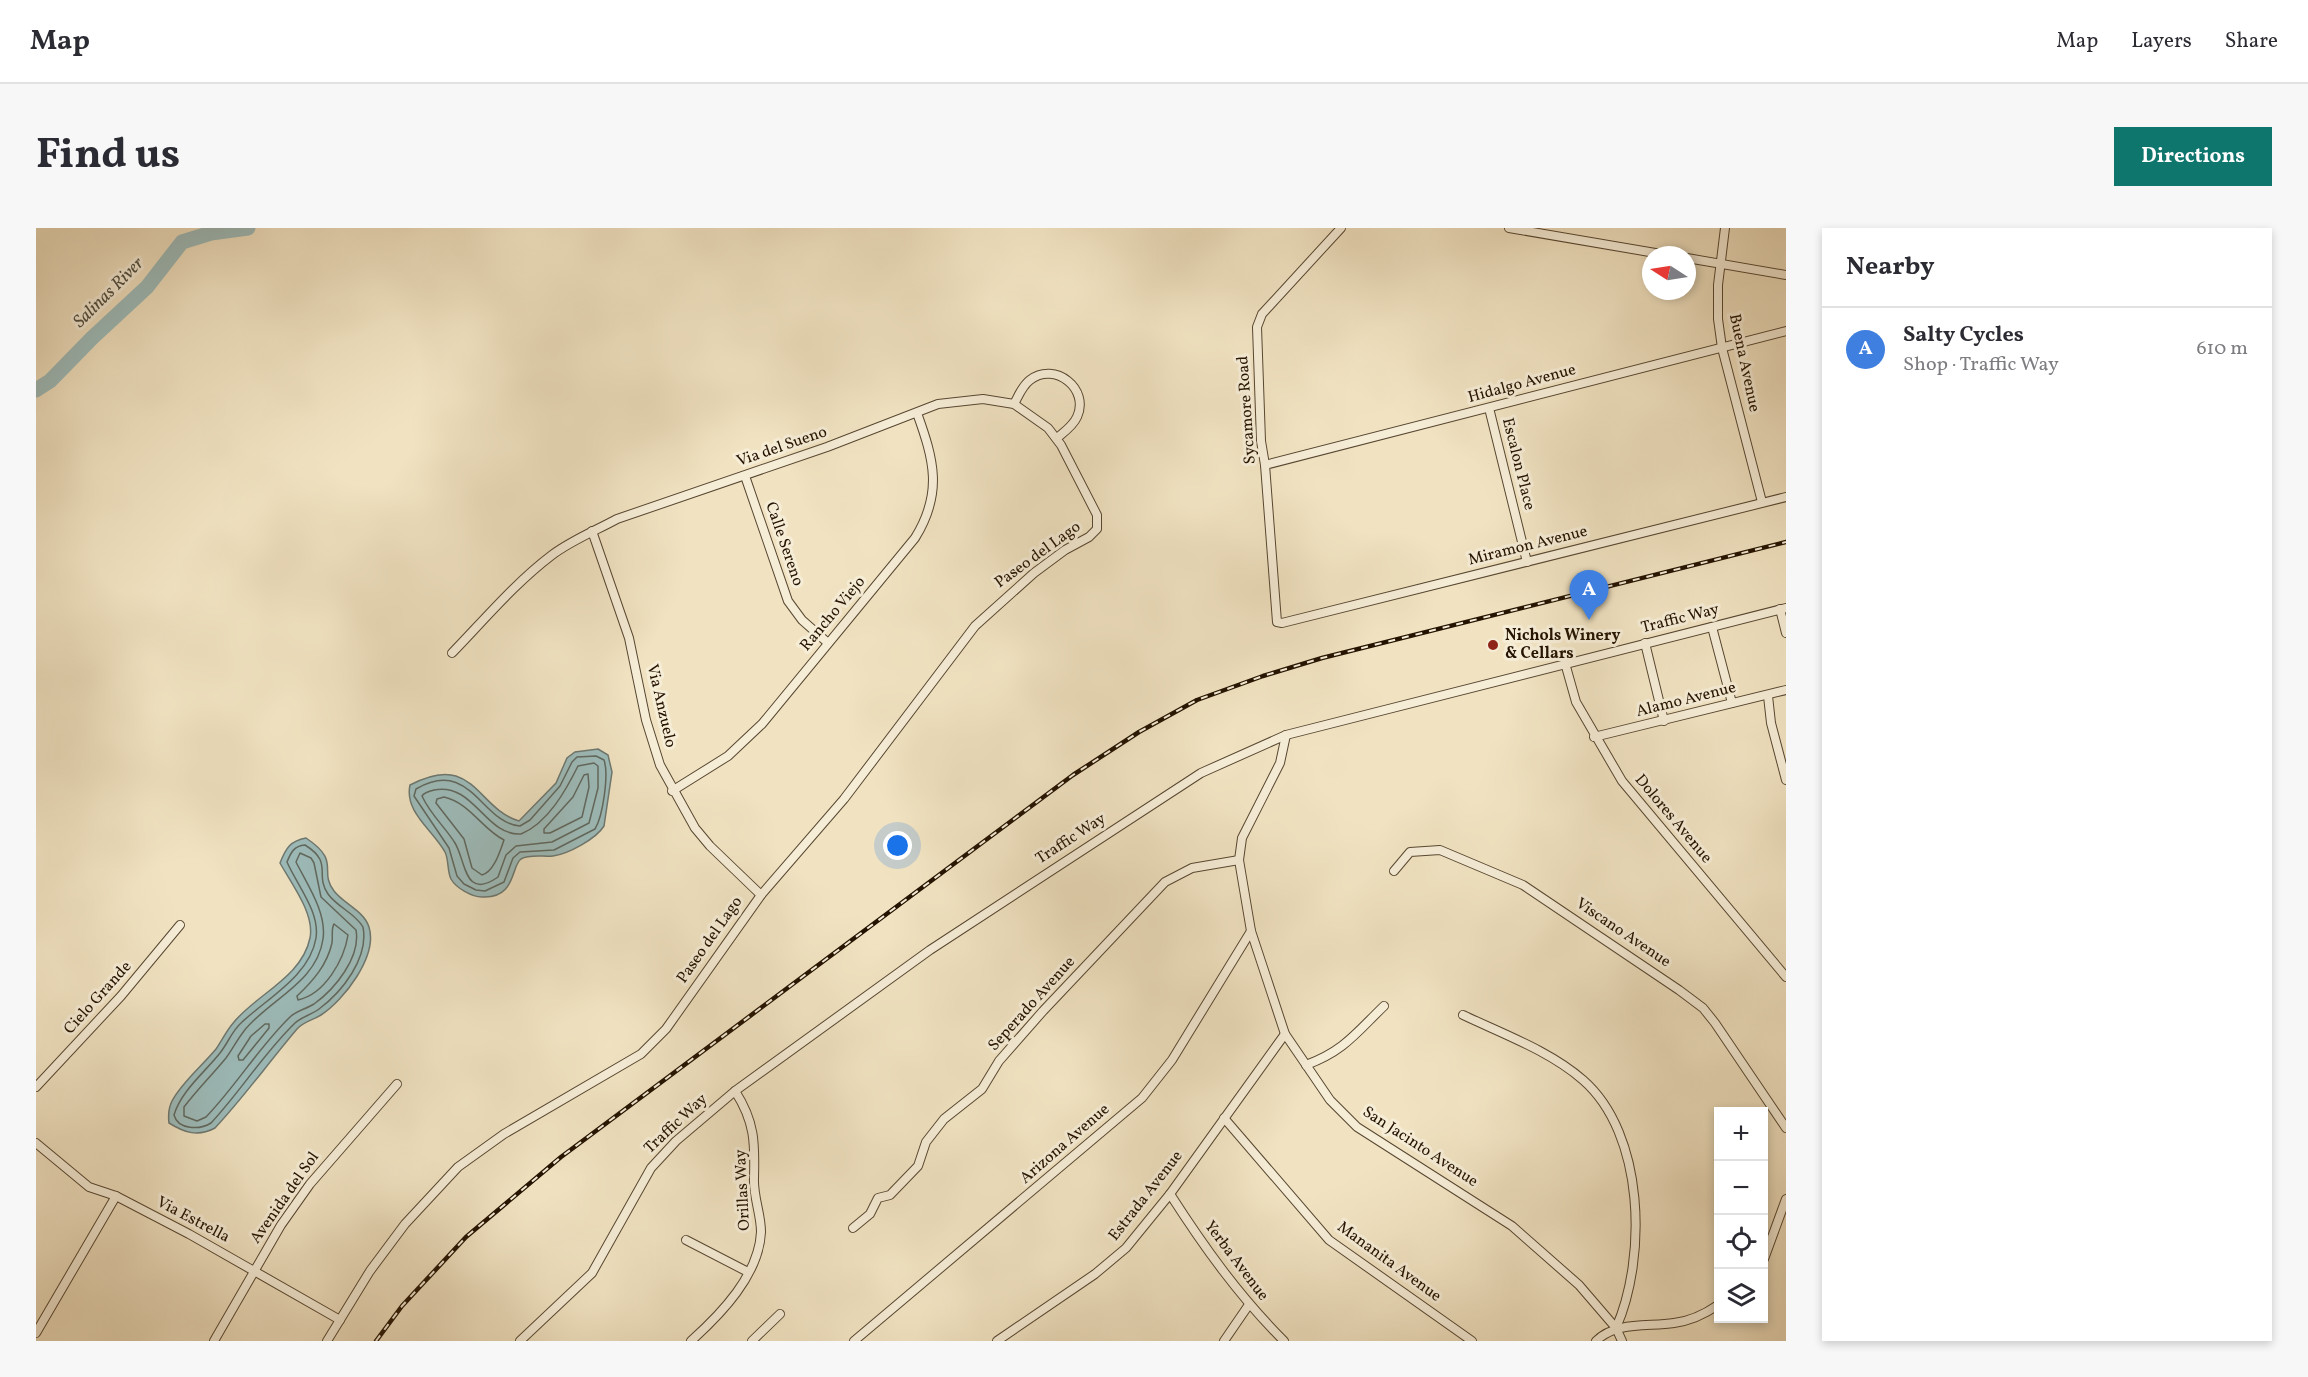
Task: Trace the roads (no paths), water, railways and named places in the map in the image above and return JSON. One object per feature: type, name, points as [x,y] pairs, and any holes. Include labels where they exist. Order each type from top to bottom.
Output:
[{"type":"street","name":"Sycamore Road","points":[[1278,622],[1261,441],[1257,327],[1262,314],[1341,228]]},
{"type":"street","points":[[1509,228],[1642,251]]},
{"type":"street","name":"Buena Avenue","points":[[1725,228],[1717,303],[1722,348],[1762,502]]},
{"type":"street","points":[[1696,260],[1786,275]]},
{"type":"street","name":"Hidalgo Avenue","points":[[1265,465],[1786,331]]},
{"type":"street","points":[[1014,404],[1026,384],[1039,375],[1055,374],[1069,381],[1078,395],[1079,411],[1072,425],[1057,438]]},
{"type":"street","name":"Via del Sueno","points":[[452,653],[536,568],[553,554],[592,531],[617,519],[745,476],[938,404],[964,399],[1014,404],[1034,416],[1057,438],[1096,515],[1097,529]]},
{"type":"street","name":"Escalon Place","points":[[1489,408],[1527,562]]},
{"type":"street","name":"Rancho Viejo","points":[[672,791],[708,770],[746,741],[909,546],[924,522],[932,497],[934,472],[931,450],[917,413]]},
{"type":"street","name":"Calle Sereno","points":[[745,476],[788,601],[802,620],[828,643]]},
{"type":"street","name":"Miramon Avenue","points":[[1278,622],[1282,623],[1786,496]]},
{"type":"street","name":"Paseo del Lago","points":[[327,1341],[370,1271],[405,1224],[458,1167],[504,1134],[641,1054],[658,1037],[679,1012],[761,895],[844,799],[975,626],[1034,573],[1065,550],[1089,537],[1097,529]]},
{"type":"street","name":"Via Anzuelo","points":[[592,531],[629,638],[652,743],[672,791],[710,846],[761,895]]},
{"type":"street","points":[[1783,608],[1786,633]]},
{"type":"street","name":"Traffic Way","points":[[520,1341],[592,1273],[651,1168],[676,1141],[735,1091],[930,950],[1162,796],[1225,760],[1286,735],[1783,608]]},
{"type":"street","points":[[1712,627],[1732,702]]},
{"type":"street","points":[[1645,643],[1664,721]]},
{"type":"street","name":"Dolores Avenue","points":[[1565,663],[1576,702],[1594,737],[1622,781],[1786,977]]},
{"type":"street","name":"Alamo Avenue","points":[[1594,737],[1786,690]]},
{"type":"street","points":[[1768,696],[1771,723],[1786,780]]},
{"type":"street","name":"San Jacinto Avenue","points":[[1286,735],[1280,763],[1242,838],[1239,860],[1251,931],[1285,1034],[1330,1100],[1358,1127],[1512,1226],[1579,1285],[1616,1328],[1622,1341]]},
{"type":"street","name":"Viscano Avenue","points":[[1394,871],[1410,852],[1440,850],[1523,885],[1551,903],[1702,1008],[1734,1049],[1786,1128]]},
{"type":"street","name":"Seperado Avenue","points":[[853,1228],[870,1214],[878,1198],[890,1195],[918,1166],[926,1142],[944,1119],[982,1089],[1006,1053],[1158,889],[1173,877],[1192,868],[1239,860]]},
{"type":"street","name":"Cielo Grande","points":[[36,1088],[113,1004],[180,925]]},
{"type":"street","name":"Arizona Avenue","points":[[854,1341],[1142,1098],[1172,1060],[1251,931]]},
{"type":"street","points":[[1306,1065],[1337,1051],[1384,1006]]},
{"type":"street","points":[[1463,1015],[1576,1074],[1593,1089],[1613,1117],[1624,1148],[1632,1182],[1635,1234],[1630,1285],[1616,1328]]},
{"type":"street","name":"Estrada Avenue","points":[[997,1341],[1112,1262],[1170,1194],[1285,1034]]},
{"type":"street","name":"Avenida del Sol","points":[[214,1341],[255,1270],[310,1184],[397,1084]]},
{"type":"street","name":"Orillas Way","points":[[691,1341],[717,1316],[748,1272],[757,1254],[761,1233],[754,1191],[756,1153],[753,1131],[744,1105],[735,1091]]},
{"type":"street","name":"Mananita Avenue","points":[[1224,1118],[1329,1240],[1472,1341]]},
{"type":"street","name":"Via Estrella","points":[[36,1143],[89,1187],[116,1196],[255,1270],[340,1320]]},
{"type":"street","name":"Yerba Avenue","points":[[1170,1194],[1206,1249],[1248,1306],[1284,1341]]},
{"type":"street","points":[[36,1332],[116,1196]]},
{"type":"street","points":[[1768,1249],[1786,1199]]},
{"type":"street","points":[[686,1240],[748,1272]]},
{"type":"street","points":[[1224,1341],[1248,1306]]},
{"type":"street","points":[[1596,1341],[1616,1328],[1676,1323],[1714,1308]]},
{"type":"street","points":[[752,1341],[780,1314]]},
{"type":"water","points":[[598,749],[608,755],[612,772],[604,826],[595,836],[559,855],[521,859],[507,888],[493,896],[482,897],[469,894],[453,882],[445,852],[411,804],[410,785],[431,776],[448,774],[461,778],[505,814],[519,821],[556,783],[567,758],[575,752]]},
{"type":"water","points":[[306,838],[323,853],[328,866],[330,884],[334,891],[363,916],[369,927],[369,951],[364,964],[349,988],[330,1008],[297,1029],[215,1128],[197,1133],[181,1129],[169,1123],[169,1109],[176,1094],[216,1049],[234,1022],[289,974],[305,952],[310,938],[309,919],[301,899],[280,863],[289,846]]},
{"type":"waterway","name":"Salinas River","points":[[36,390],[50,381],[147,287],[182,242],[211,233],[248,228]]},
{"type":"railway","points":[[376,1341],[402,1306],[466,1237],[561,1157],[1073,775],[1139,732],[1197,700],[1322,658],[1786,542]]},
{"type":"place","name":"Salty Cycles","points":[[1589,620]]},
{"type":"place","name":"Nichols Winery & Cellars","points":[[1493,645]]}]
